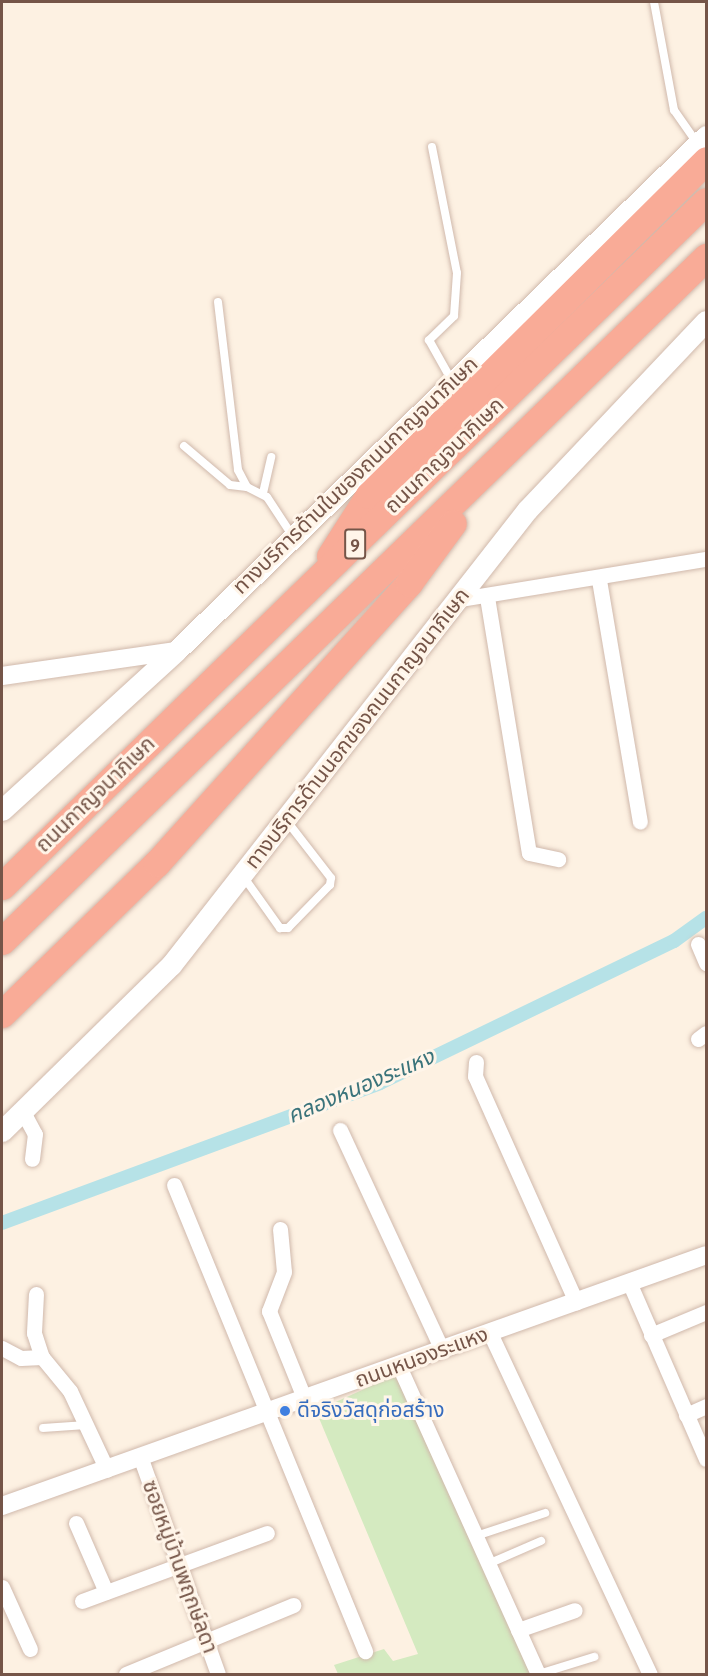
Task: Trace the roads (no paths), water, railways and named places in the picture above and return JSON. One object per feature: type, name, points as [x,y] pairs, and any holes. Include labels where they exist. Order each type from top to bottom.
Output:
[{"type":"highway","points":[[318,580],[369,495],[701,158]]},
{"type":"highway","name":"ถนนกาญจนาภิเษก","points":[[2,886],[706,201]]},
{"type":"highway","name":"ถนนกาญจนาภิเษก","points":[[2,941],[503,457],[706,256]]},
{"type":"highway","points":[[2,1014],[158,863],[409,583],[503,457]]},
{"type":"main road","name":"ทางบริการด้านในของถนนกาญจนาภิเษก","points":[[2,810],[176,651],[453,382],[701,158]]},
{"type":"main road","name":"ทางบริการด้านนอกของถนนกาญจนาภิเษก","points":[[2,1131],[148,990],[286,820],[563,468],[706,321]]},
{"type":"street","points":[[461,599],[599,580],[706,559]]},
{"type":"street","points":[[599,580],[640,822]]},
{"type":"street","points":[[487,597],[529,853],[558,859]]},
{"type":"street","points":[[2,676],[176,651]]},
{"type":"street","points":[[698,944],[706,963]]},
{"type":"street","points":[[476,1062],[475,1076],[576,1302]]},
{"type":"street","points":[[22,1110],[35,1134],[32,1159]]},
{"type":"street","points":[[340,1130],[442,1350]]},
{"type":"street","points":[[174,1185],[365,1651]]},
{"type":"street","points":[[280,1229],[284,1272],[269,1311],[305,1400]]},
{"type":"street","name":"ถนนหนองระแหง","points":[[2,1506],[141,1459],[706,1255]]},
{"type":"street","points":[[629,1282],[706,1460]]},
{"type":"street","points":[[36,1294],[34,1333],[42,1357],[70,1391],[107,1470]]},
{"type":"street","points":[[651,1335],[706,1312]]},
{"type":"street","points":[[490,1333],[650,1674]]},
{"type":"street","points":[[2,1348],[21,1358],[42,1357]]},
{"type":"street","points":[[399,1366],[538,1674]]},
{"type":"street","points":[[686,1415],[706,1406]]},
{"type":"street","name":"ซอยหมู่บ้านพฤกษ์ลดา","points":[[141,1459],[218,1674]]},
{"type":"street","points":[[76,1523],[106,1592]]},
{"type":"street","points":[[82,1601],[267,1533]]},
{"type":"street","points":[[2,1587],[30,1649]]},
{"type":"street","points":[[126,1674],[293,1605]]},
{"type":"street","points":[[518,1630],[576,1610]]},
{"type":"lane","points":[[654,2],[674,110],[701,158]]},
{"type":"lane","points":[[432,147],[457,273],[454,316],[429,340],[453,382]]},
{"type":"lane","points":[[218,302],[238,470],[247,487]]},
{"type":"lane","points":[[184,446],[230,485],[247,487],[263,493],[293,536]]},
{"type":"lane","points":[[263,493],[271,457]]},
{"type":"lane","points":[[242,875],[280,928],[288,928],[330,885],[331,878],[286,820]]},
{"type":"lane","points":[[43,1428],[86,1425]]},
{"type":"lane","points":[[476,1536],[545,1513]]},
{"type":"lane","points":[[488,1564],[541,1541]]},
{"type":"lane","points":[[538,1674],[594,1657]]},
{"type":"waterway","name":"คลองหนองระแหง","points":[[2,1223],[380,1083],[674,941],[706,918]]},
{"type":"place","name":"ดีจริงวัสดุก่อสร้าง","points":[[285,1411]]}]
